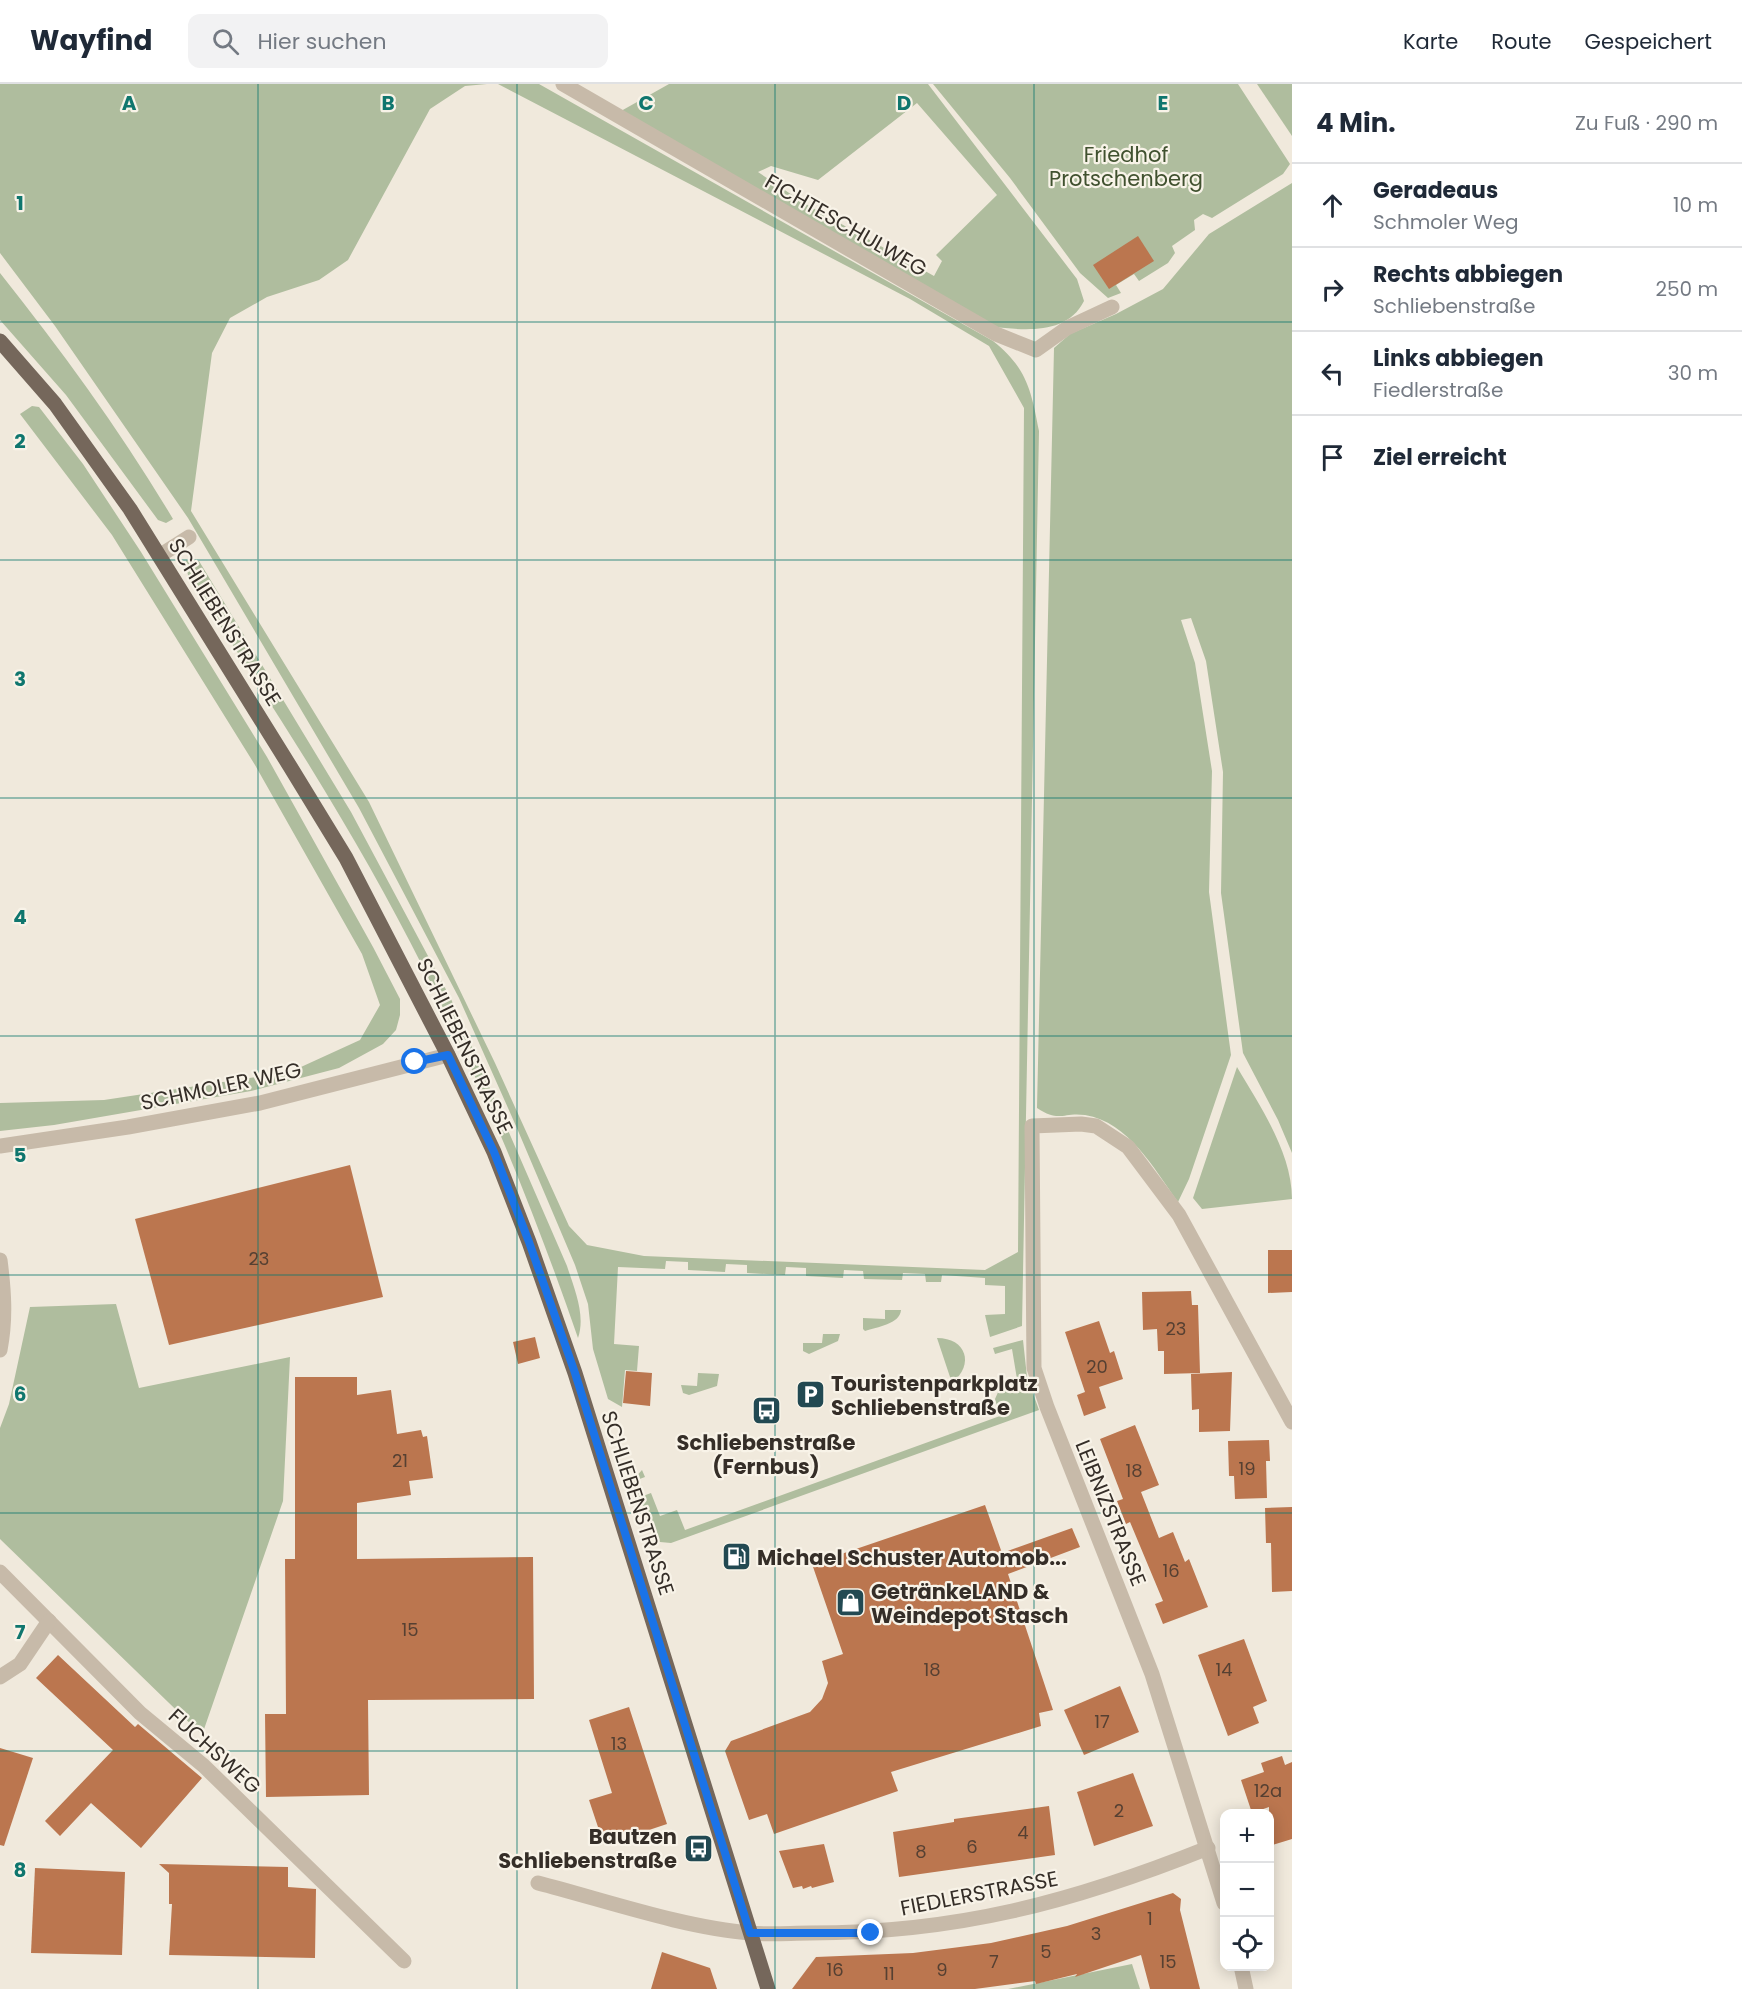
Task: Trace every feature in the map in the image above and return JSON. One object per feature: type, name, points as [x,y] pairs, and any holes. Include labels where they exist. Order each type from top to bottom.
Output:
[{"type":"main road","name":"SCHLIEBENSTRASSE","points":[[0,341],[56,404],[130,509],[346,858],[448,1055],[494,1152],[572,1362],[768,1989]]},
{"type":"street","name":"FICHTESCHULWEG","points":[[563,84],[996,334],[1036,350],[1067,328],[1112,307]]},
{"type":"street","points":[[159,556],[189,537]]},
{"type":"street","name":"SCHMOLER WEG","points":[[0,1146],[128,1127],[260,1103],[448,1055]]},
{"type":"street","name":"LEIBNIZSTRASSE","points":[[1220,1889],[1152,1674],[1047,1407],[1035,1368],[1032,1126],[1081,1124],[1096,1126],[1128,1147],[1179,1215],[1292,1422]]},
{"type":"street","points":[[0,1260],[4,1297],[4,1327],[0,1350]]},
{"type":"street","name":"FUCHSWEG","points":[[0,1572],[140,1713],[204,1766],[404,1961]]},
{"type":"street","points":[[0,1677],[20,1664],[50,1621]]},
{"type":"street","name":"FIEDLERSTRASSE","points":[[538,1883],[691,1922],[750,1933],[871,1933],[951,1924],[1050,1904],[1130,1879],[1208,1848]]},
{"type":"street","points":[[1242,1971],[1246,1989]]},
{"type":"green space","points":[[0,84],[487,84],[465,86],[430,109],[348,260],[319,280],[267,297],[230,318],[212,353],[191,511],[369,802],[495,1063],[569,1226],[587,1245],[644,1256],[985,1270],[1018,1252],[1024,408],[989,346],[910,299],[498,84],[539,84],[993,341],[1013,361],[1026,381],[1039,431],[1022,1326],[990,1337],[985,1315],[1005,1314],[1005,1286],[985,1285],[985,1278],[942,1275],[941,1282],[926,1282],[925,1274],[903,1273],[902,1280],[864,1279],[863,1271],[844,1270],[843,1278],[806,1276],[806,1268],[786,1267],[785,1275],[747,1273],[747,1265],[726,1264],[725,1272],[688,1270],[688,1262],[666,1261],[665,1269],[618,1267],[614,1344],[639,1346],[637,1371],[625,1370],[622,1407],[608,1399],[593,1349],[588,1304],[575,1265],[459,998],[359,808],[188,518],[55,326],[0,253]]},
{"type":"green space","points":[[669,84],[928,84],[1077,279],[1084,301],[1077,312],[1056,325],[1031,329],[993,327],[621,111]],"holes":[[[917,103],[997,195],[936,255],[942,261],[934,276],[804,203],[758,172],[771,166],[818,180]]]},
{"type":"green space","name":"Friedhof Protschenberg","points":[[933,84],[1238,84],[1290,164],[1283,174],[1212,218],[1203,214],[1194,220],[1195,230],[1172,246],[1175,253],[1168,263],[1139,281],[1134,274],[1116,285],[1121,293],[1108,298],[1080,273],[1010,178]]},
{"type":"green space","points":[[1257,84],[1292,84],[1292,136]]},
{"type":"green space","points":[[1292,183],[1292,1153],[1278,1120],[1243,1053],[1221,893],[1223,772],[1206,661],[1191,618],[1181,620],[1195,663],[1212,771],[1209,892],[1231,1055],[1189,1179],[1178,1202],[1150,1162],[1115,1127],[1101,1119],[1085,1115],[1056,1116],[1037,1108],[1054,348],[1070,334],[1116,314],[1163,289],[1209,234]]},
{"type":"green space","points":[[0,273],[91,393],[173,519],[166,523],[158,520],[66,395],[0,320]]},
{"type":"green space","points":[[32,406],[39,407],[83,464],[141,552],[267,757],[400,999],[400,1015],[396,1030],[383,1044],[339,1068],[251,1091],[54,1125],[0,1131],[0,1103],[104,1100],[290,1072],[360,1040],[380,1005],[362,954],[255,765],[112,535],[20,414]]},
{"type":"green space","points":[[187,560],[199,561],[351,812],[451,999],[567,1266],[580,1311],[578,1338],[502,1138],[443,1007],[411,943],[323,787],[188,575],[185,562]]},
{"type":"green space","points":[[1237,1067],[1265,1114],[1281,1147],[1291,1182],[1292,1199],[1202,1209],[1193,1198]]},
{"type":"green space","points":[[116,1304],[139,1388],[290,1357],[283,1501],[202,1735],[0,1539],[0,1428],[9,1404],[30,1307]]},
{"type":"green space","points":[[885,1310],[901,1310],[897,1319],[892,1322],[865,1331],[863,1329],[863,1318],[885,1319]]},
{"type":"green space","points":[[823,1334],[840,1334],[838,1341],[809,1354],[803,1351],[803,1343],[822,1343]]},
{"type":"green space","points":[[937,1338],[955,1342],[964,1353],[963,1368],[952,1383]]},
{"type":"green space","points":[[1023,1340],[1027,1377],[1039,1410],[671,1543],[660,1542],[654,1538],[633,1480],[642,1470],[645,1477],[637,1480],[643,1496],[651,1493],[660,1516],[677,1510],[685,1530],[1000,1416],[995,1399],[999,1390],[1018,1385],[1012,1349],[995,1354],[993,1348]]},
{"type":"green space","points":[[698,1373],[719,1374],[717,1386],[689,1395],[683,1393],[681,1385],[697,1386]]},
{"type":"green space","points":[[1132,1964],[1140,1989],[1008,1989]]},
{"type":"building","points":[[1138,236],[1154,261],[1109,289],[1093,265]]},
{"type":"building","points":[[350,1165],[383,1297],[169,1345],[135,1219]]},
{"type":"building","points":[[1268,1250],[1292,1250],[1292,1292],[1268,1293]]},
{"type":"building","points":[[1191,1291],[1192,1305],[1198,1305],[1200,1373],[1164,1374],[1164,1351],[1158,1351],[1157,1329],[1143,1330],[1142,1292]]},
{"type":"building","points":[[1099,1321],[1110,1353],[1114,1351],[1123,1379],[1099,1387],[1106,1408],[1084,1416],[1077,1395],[1085,1392],[1065,1332]]},
{"type":"building","points":[[535,1337],[540,1358],[518,1364],[513,1342]]},
{"type":"building","points":[[626,1371],[652,1373],[650,1406],[623,1403]]},
{"type":"building","points":[[1232,1372],[1230,1431],[1199,1432],[1199,1409],[1192,1410],[1191,1374]]},
{"type":"building","points":[[295,1377],[357,1377],[357,1395],[391,1390],[397,1434],[421,1430],[423,1437],[427,1436],[433,1478],[409,1481],[411,1495],[357,1503],[357,1559],[533,1557],[534,1699],[368,1700],[369,1795],[266,1797],[265,1714],[286,1714],[285,1559],[295,1559]]},
{"type":"building","points":[[1135,1425],[1159,1485],[1141,1492],[1159,1538],[1173,1532],[1185,1562],[1189,1559],[1208,1607],[1163,1624],[1155,1604],[1163,1601],[1130,1522],[1126,1524],[1117,1501],[1123,1499],[1100,1439]]},
{"type":"building","points":[[1269,1440],[1270,1461],[1266,1461],[1267,1498],[1235,1499],[1234,1476],[1229,1476],[1228,1441]]},
{"type":"building","points":[[985,1505],[1002,1553],[1072,1528],[1080,1547],[1008,1574],[1053,1710],[1039,1713],[1041,1726],[891,1772],[898,1791],[774,1834],[767,1814],[749,1820],[725,1751],[731,1741],[810,1712],[822,1699],[828,1683],[822,1661],[843,1654],[812,1564]]},
{"type":"building","points":[[1292,1507],[1292,1591],[1272,1592],[1271,1543],[1266,1543],[1265,1508]]},
{"type":"building","points":[[1244,1639],[1267,1701],[1253,1707],[1259,1723],[1228,1736],[1198,1655]]},
{"type":"building","points":[[58,1655],[135,1727],[138,1724],[202,1778],[141,1848],[91,1803],[60,1836],[45,1821],[113,1750],[36,1678]]},
{"type":"building","points":[[1120,1686],[1139,1732],[1084,1755],[1064,1710]]},
{"type":"building","points":[[629,1707],[667,1824],[604,1845],[589,1800],[612,1793],[589,1720]]},
{"type":"building","points":[[0,1748],[33,1758],[4,1846],[0,1845]]},
{"type":"building","points":[[1282,1756],[1285,1765],[1292,1762],[1292,1839],[1274,1844],[1274,1809],[1269,1809],[1269,1807],[1251,1809],[1241,1780],[1264,1772],[1261,1763]]},
{"type":"building","points":[[1133,1773],[1153,1826],[1094,1846],[1077,1792]]},
{"type":"building","points":[[1049,1806],[1055,1855],[899,1877],[893,1832],[954,1822],[954,1819]]},
{"type":"building","points":[[824,1844],[834,1882],[812,1888],[811,1886],[803,1889],[802,1886],[793,1888],[779,1851]]},
{"type":"building","points":[[159,1864],[288,1867],[288,1887],[316,1889],[315,1958],[169,1955],[172,1904],[169,1904],[169,1873]]},
{"type":"building","points":[[35,1868],[125,1872],[122,1955],[31,1953]]},
{"type":"building","points":[[1173,1893],[1181,1899],[1180,1910],[1200,1989],[1150,1989],[1141,1955],[1075,1977],[1077,1974],[1036,1984],[1035,1981],[975,1989],[792,1989],[816,1957],[913,1953],[991,1943],[1067,1926]]},
{"type":"building","points":[[662,1952],[710,1968],[717,1989],[651,1989]]},
{"type":"place","name":"Touristenparkplatz Schliebenstraße","points":[[810,1395]]},
{"type":"place","name":"Schliebenstraße (Fernbus)","points":[[766,1411]]},
{"type":"place","name":"Michael Schuster Automob...","points":[[736,1557]]},
{"type":"place","name":"GetränkeLAND & Weindepot Stasch","points":[[850,1603]]},
{"type":"place","name":"Bautzen Schliebenstraße","points":[[698,1848]]},
{"type":"route","points":[[415,1062],[448,1055],[494,1152],[529,1242],[575,1373],[750,1933],[871,1933]]}]
